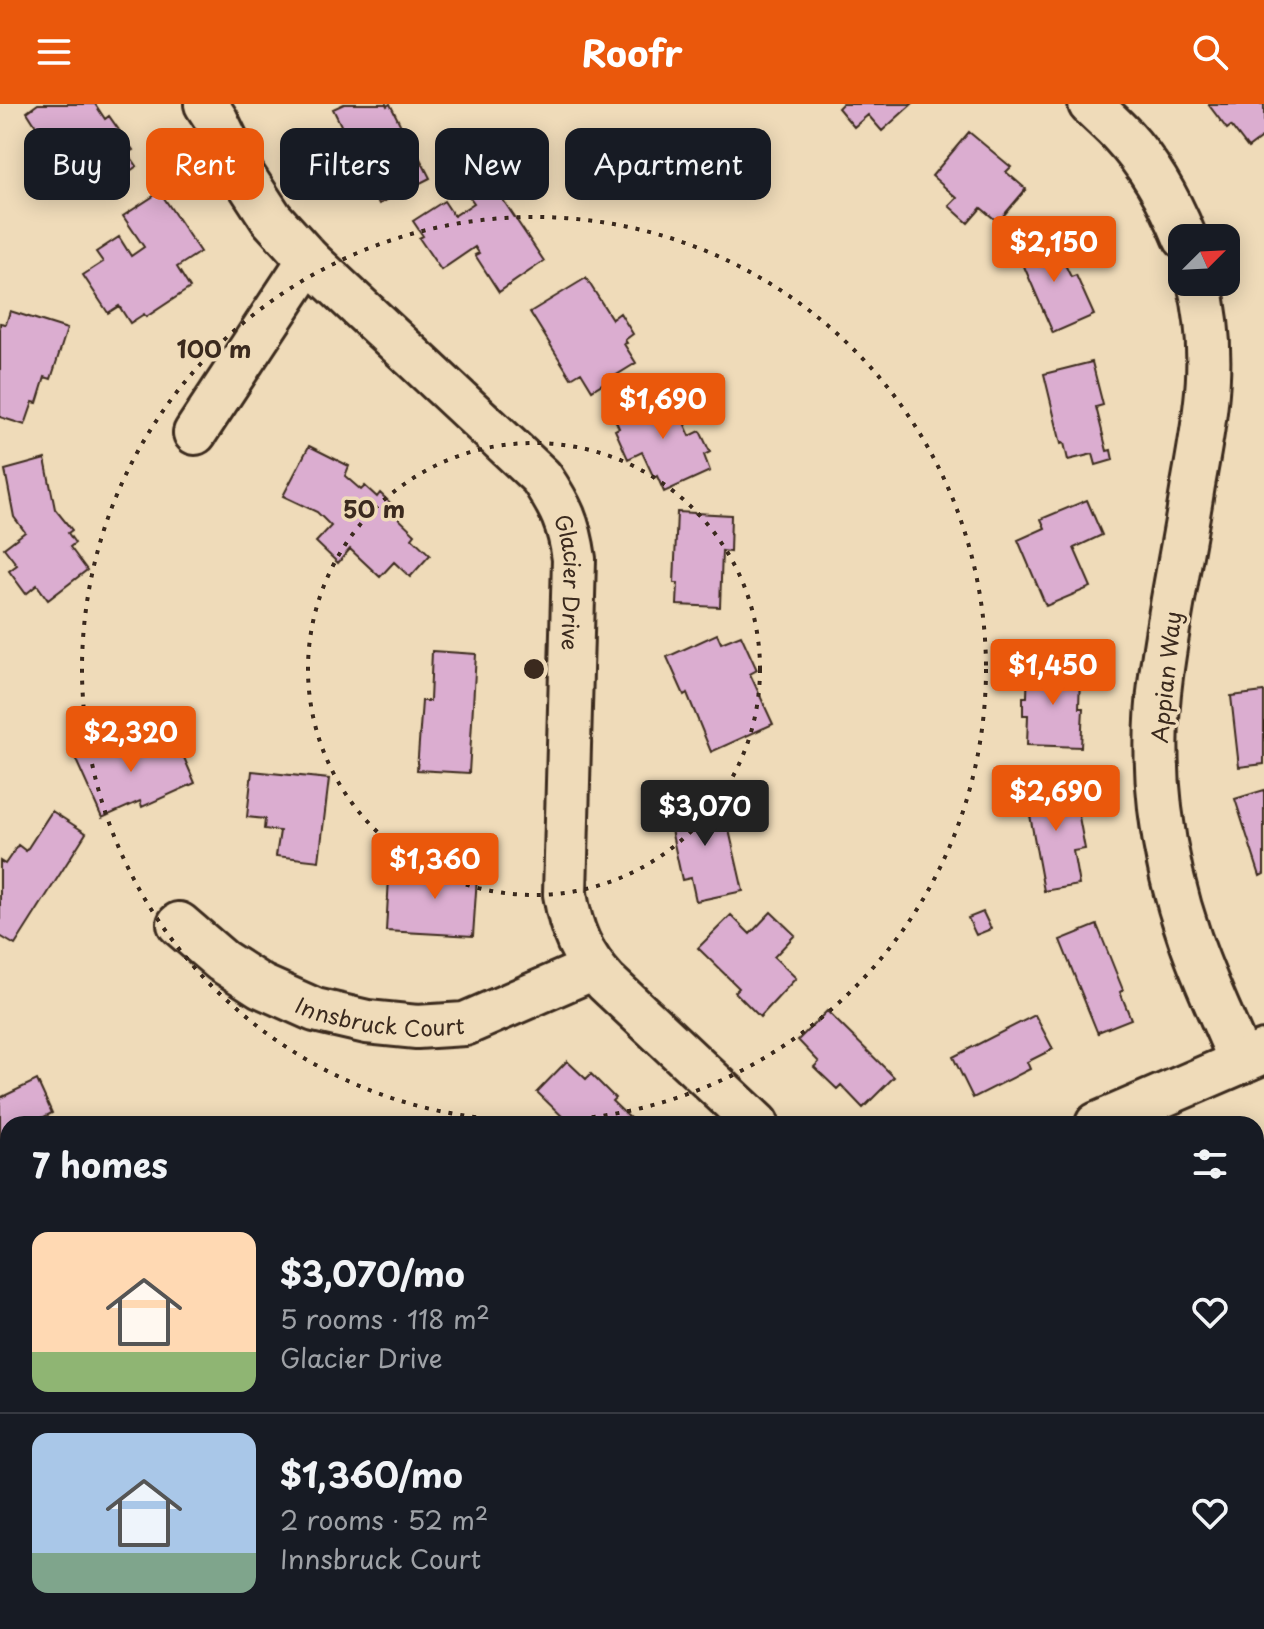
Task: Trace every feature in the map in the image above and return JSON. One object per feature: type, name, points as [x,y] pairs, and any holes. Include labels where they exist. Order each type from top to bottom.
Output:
[{"type":"street","name":"Glacier Drive","points":[[206,104],[243,175],[271,218],[309,260],[541,477],[559,504],[570,531],[574,559],[565,894],[570,921],[580,946],[594,968],[749,1116]]},
{"type":"street","points":[[1090,104],[1123,136],[1156,180],[1179,224]]},
{"type":"street","points":[[195,433],[309,260]]},
{"type":"street","name":"Appian Way","points":[[1202,296],[1209,351],[1208,399],[1161,678],[1157,747],[1160,816],[1171,875],[1190,941],[1252,1057]]},
{"type":"street","name":"Innsbruck Court","points":[[179,924],[222,961],[261,986],[315,1010],[367,1022],[417,1027],[465,1024],[594,968]]},
{"type":"street","points":[[1116,1116],[1252,1057]]},
{"type":"building","points":[[38,104],[95,104],[105,119],[109,116],[117,128],[37,128],[27,112]]},
{"type":"building","points":[[344,104],[390,104],[402,128],[342,128],[333,109]]},
{"type":"building","points":[[842,104],[912,104],[882,131],[868,115],[854,127],[838,108]]},
{"type":"building","points":[[1208,104],[1264,104],[1264,136],[1248,148],[1231,126],[1227,129]]},
{"type":"building","points":[[969,132],[1011,167],[1006,172],[1026,189],[998,222],[981,208],[968,223],[949,206],[957,198],[932,176]]},
{"type":"building","points":[[130,156],[137,166],[130,171]]},
{"type":"building","points":[[419,156],[430,178],[419,184]]},
{"type":"building","points":[[148,200],[165,200],[200,252],[177,267],[190,288],[146,317],[144,314],[130,323],[119,306],[108,313],[83,275],[103,262],[96,252],[119,237],[131,256],[144,247],[123,216]]},
{"type":"building","points":[[472,200],[503,200],[544,261],[499,292],[475,255],[479,253],[475,247],[441,270],[419,238],[423,236],[413,221],[444,201],[454,216],[474,203]]},
{"type":"building","points":[[1050,234],[1071,277],[1076,275],[1094,315],[1053,333],[1016,248]]},
{"type":"building","points":[[586,278],[612,319],[620,313],[633,334],[624,344],[636,363],[592,390],[581,372],[571,378],[530,312]]},
{"type":"building","points":[[10,311],[67,329],[51,379],[45,377],[37,403],[33,402],[25,425],[0,417],[0,323],[6,324]]},
{"type":"building","points":[[1092,362],[1103,405],[1096,407],[1107,451],[1111,450],[1113,460],[1096,465],[1093,454],[1068,460],[1064,443],[1061,444],[1044,374]]},
{"type":"building","points":[[669,389],[690,436],[700,431],[710,452],[704,455],[710,471],[664,492],[642,452],[628,459],[615,430],[619,428],[613,415]]},
{"type":"building","points":[[309,446],[349,466],[345,476],[361,490],[365,486],[377,497],[380,493],[400,512],[396,516],[415,534],[412,538],[430,555],[410,577],[394,562],[380,577],[350,549],[338,563],[316,542],[331,526],[317,512],[283,496]]},
{"type":"building","points":[[45,459],[55,509],[72,530],[68,533],[75,543],[70,547],[87,570],[48,600],[37,585],[26,594],[9,571],[17,565],[4,548],[25,532],[14,517],[5,470]]},
{"type":"building","points":[[1087,500],[1102,535],[1074,548],[1091,587],[1046,606],[1018,540],[1045,528],[1041,519]]},
{"type":"building","points":[[677,512],[731,515],[730,552],[722,551],[720,607],[677,605],[678,583],[674,583]]},
{"type":"building","points":[[717,634],[721,643],[741,635],[757,670],[750,674],[773,724],[711,752],[687,693],[684,695],[667,657]]},
{"type":"building","points":[[432,651],[476,654],[469,773],[417,770],[422,701],[430,701]]},
{"type":"building","points":[[1028,666],[1072,668],[1072,675],[1080,675],[1079,708],[1083,708],[1081,747],[1027,745],[1028,715],[1023,715],[1023,697],[1027,697]]},
{"type":"building","points":[[1264,692],[1264,764],[1239,767],[1231,696]]},
{"type":"building","points":[[114,733],[127,761],[176,739],[195,783],[142,807],[140,801],[102,818],[72,751]]},
{"type":"building","points":[[252,771],[329,779],[319,861],[276,856],[280,831],[264,829],[265,819],[247,817]]},
{"type":"building","points":[[1069,779],[1085,849],[1073,851],[1079,885],[1044,891],[1025,788]]},
{"type":"building","points":[[1264,790],[1264,874],[1260,876],[1235,799]]},
{"type":"building","points":[[721,795],[743,891],[696,901],[691,878],[682,880],[670,825],[675,824],[670,806]]},
{"type":"building","points":[[52,811],[86,833],[15,945],[0,936],[0,861],[5,864],[18,845],[26,851]]},
{"type":"building","points":[[436,860],[478,862],[473,936],[386,931],[389,878],[435,880]]},
{"type":"building","points":[[771,912],[795,935],[774,957],[796,978],[760,1017],[735,992],[739,988],[698,948],[731,915],[750,934]]},
{"type":"building","points":[[983,912],[991,929],[976,935],[968,918]]},
{"type":"building","points":[[1097,925],[1131,1019],[1098,1034],[1060,940]]},
{"type":"building","points":[[827,1011],[894,1077],[863,1108],[841,1085],[837,1089],[814,1067],[819,1062],[798,1040]]},
{"type":"building","points":[[1035,1015],[1053,1049],[1027,1062],[1030,1069],[973,1098],[953,1057]]},
{"type":"building","points":[[567,1061],[586,1079],[591,1074],[628,1116],[562,1116],[537,1092]]},
{"type":"building","points":[[37,1080],[52,1113],[46,1116],[0,1116],[0,1098]]}]
